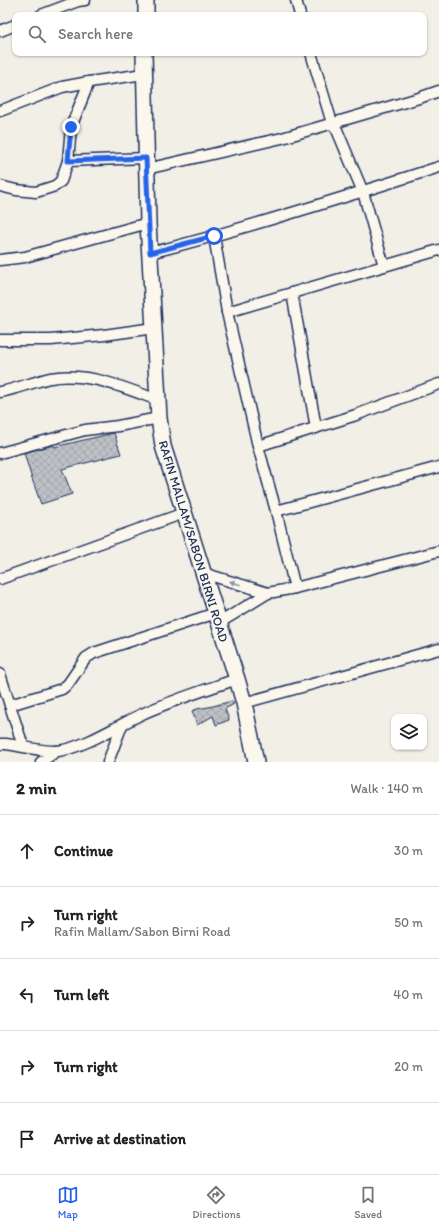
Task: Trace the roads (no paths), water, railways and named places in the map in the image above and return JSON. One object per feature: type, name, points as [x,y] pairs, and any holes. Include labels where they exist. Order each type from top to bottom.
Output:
[{"type":"street","points":[[49,12],[78,1],[85,0]]},
{"type":"street","points":[[146,0],[146,12]]},
{"type":"street","points":[[296,0],[299,12]]},
{"type":"street","points":[[0,31],[12,26]]},
{"type":"street","name":"RAFIN MALLAM/SABON BIRNI ROAD","points":[[144,56],[148,223],[159,418],[163,446],[237,679],[244,703],[256,762]]},
{"type":"street","points":[[312,56],[332,123],[337,130],[363,192],[384,266]]},
{"type":"street","points":[[0,111],[62,87],[144,74]]},
{"type":"street","points":[[0,186],[16,190],[36,192],[55,186],[61,181],[68,161],[71,127],[89,82]]},
{"type":"street","points":[[68,161],[146,163],[282,138],[439,91]]},
{"type":"street","points":[[150,253],[214,236],[439,168]]},
{"type":"street","points":[[0,260],[25,256],[148,223]]},
{"type":"street","points":[[214,236],[226,312],[258,446],[276,510],[295,588]]},
{"type":"street","points":[[226,312],[439,250]]},
{"type":"street","points":[[292,293],[316,428]]},
{"type":"street","points":[[0,340],[50,340],[104,335],[154,328]]},
{"type":"street","points":[[0,392],[20,388],[51,378],[76,376],[98,380],[158,400]]},
{"type":"street","points":[[258,446],[356,415],[439,384]]},
{"type":"street","points":[[0,453],[85,430],[118,426],[159,418]]},
{"type":"street","points":[[276,510],[439,467]]},
{"type":"street","points":[[0,579],[184,513]]},
{"type":"street","points":[[10,705],[62,689],[68,684],[86,658],[94,653],[217,618],[268,593],[295,588],[439,551]]},
{"type":"street","points":[[203,573],[268,593]]},
{"type":"street","points":[[244,703],[439,649]]},
{"type":"street","points":[[0,674],[23,746]]},
{"type":"street","points":[[41,762],[57,751],[74,747],[143,714],[237,679]]},
{"type":"street","points":[[108,762],[122,725]]},
{"type":"street","points":[[0,744],[57,751]]}]
